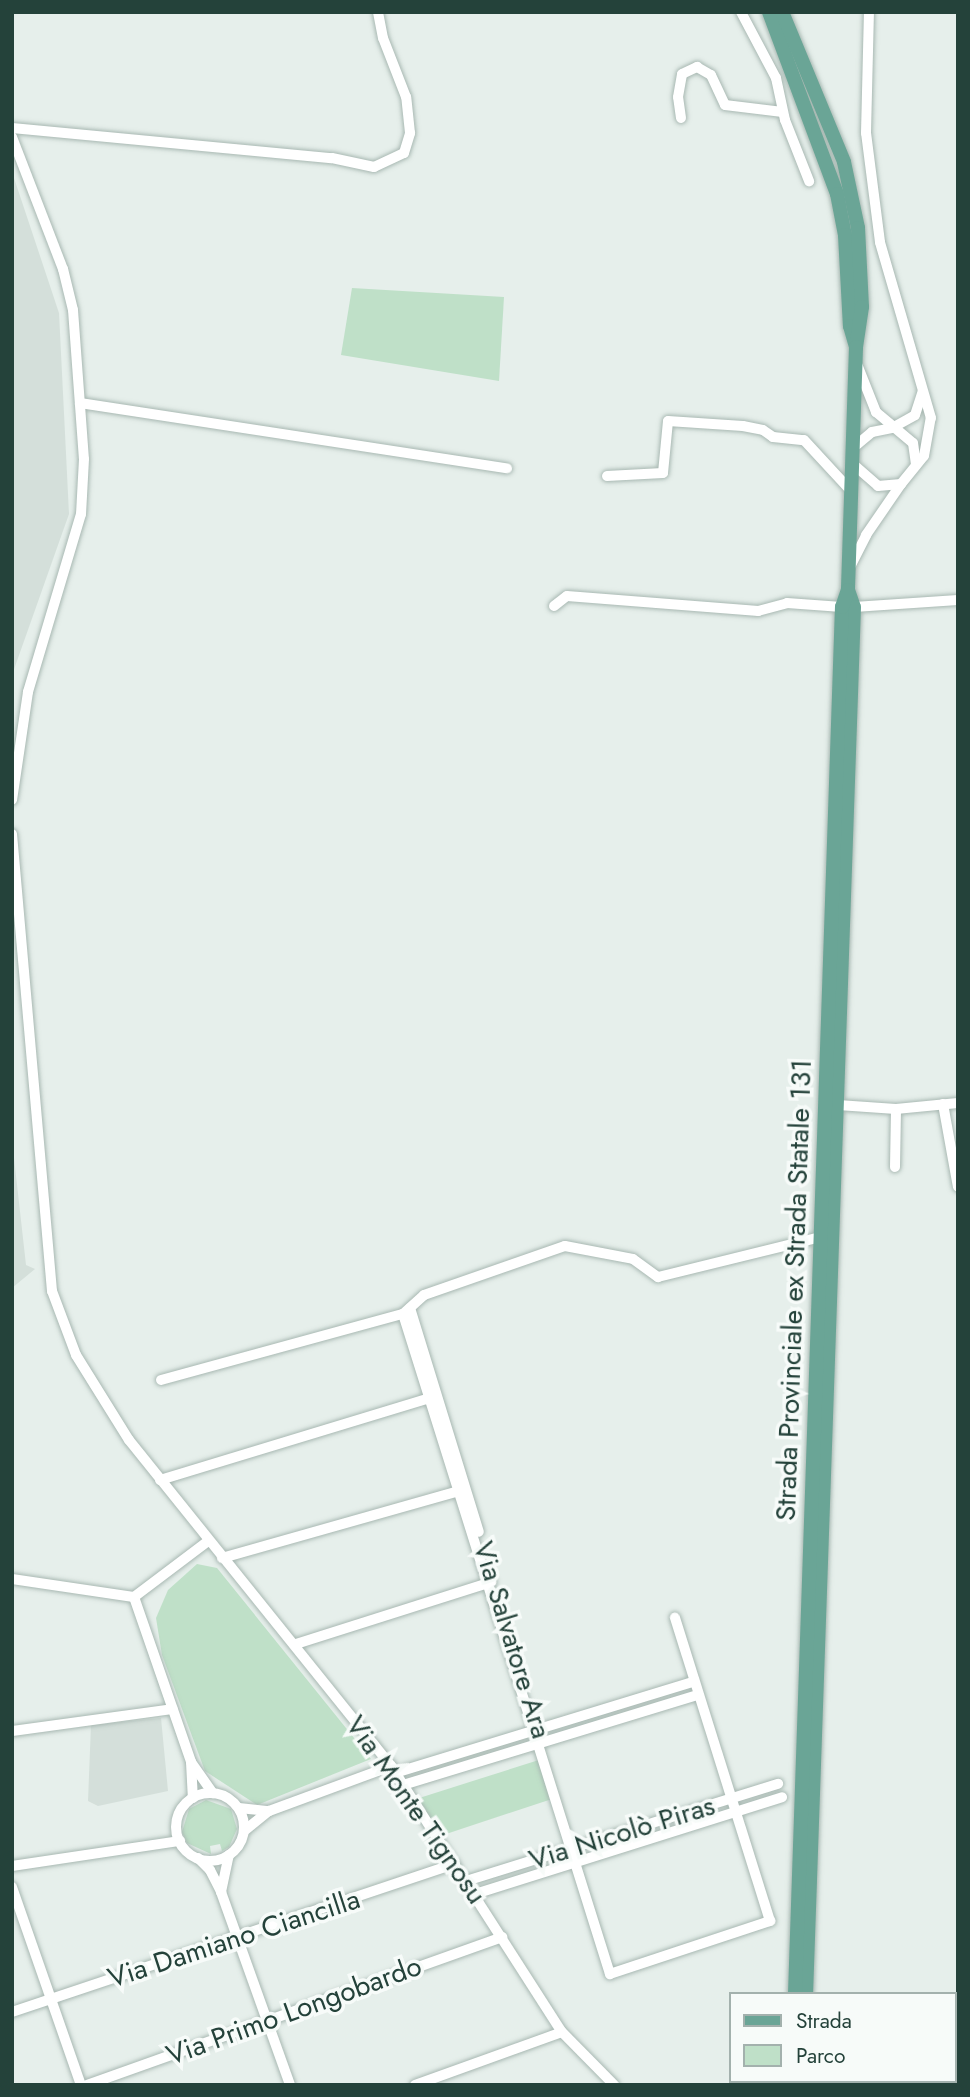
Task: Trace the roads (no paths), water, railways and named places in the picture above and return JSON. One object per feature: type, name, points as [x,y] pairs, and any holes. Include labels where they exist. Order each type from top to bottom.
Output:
[{"type":"main road","name":"Strada Provinciale ex Strada Statale 131","points":[[769,12],[837,194],[845,235],[850,326],[856,355]]},
{"type":"main road","name":"Strada Provinciale ex Strada Statale 131","points":[[782,12],[825,112],[852,194],[862,307],[856,355],[848,590],[838,1105],[806,1992]]},
{"type":"main road","name":"Strada Provinciale ex Strada Statale 131","points":[[795,1992],[821,1237],[848,607]]},
{"type":"street","points":[[12,128],[332,158],[374,167],[404,153],[410,132],[406,97],[383,38],[378,12]]},
{"type":"street","points":[[741,12],[776,78],[783,112],[809,181]]},
{"type":"street","points":[[849,569],[866,535],[915,468],[929,439],[931,418],[924,384],[880,242],[866,133],[869,12]]},
{"type":"street","points":[[681,118],[678,97],[682,74],[697,67],[711,75],[725,105],[783,112]]},
{"type":"street","points":[[12,138],[63,269],[73,310],[80,403],[81,514],[28,691],[12,800]]},
{"type":"street","points":[[856,355],[876,412],[913,443],[915,468]]},
{"type":"street","points":[[853,448],[872,432],[892,428],[915,415],[924,384]]},
{"type":"street","points":[[80,403],[507,468]]},
{"type":"street","points":[[607,476],[663,473],[668,421],[743,426],[763,430],[773,437],[804,440],[852,492]]},
{"type":"street","points":[[853,464],[878,486],[901,484]]},
{"type":"street","points":[[554,606],[567,596],[758,611],[787,603],[848,607],[958,600]]},
{"type":"street","name":"Via Monte Tignosu","points":[[12,834],[52,1291],[76,1355],[160,1480],[296,1644],[393,1770],[562,2032],[614,2085]]},
{"type":"street","points":[[838,1105],[896,1109],[958,1103]]},
{"type":"street","points":[[943,1104],[958,1187]]},
{"type":"street","points":[[895,1167],[896,1109]]},
{"type":"street","points":[[161,1380],[406,1311],[424,1295],[565,1246],[633,1259],[657,1277],[821,1237]]},
{"type":"street","name":"Via Salvatore Ara","points":[[406,1311],[430,1398],[462,1490]]},
{"type":"street","name":"Via Salvatore Ara","points":[[406,1311],[612,1973],[771,1921],[736,1813]]},
{"type":"street","points":[[160,1480],[430,1398]]},
{"type":"street","points":[[222,1558],[462,1490]]},
{"type":"street","points":[[12,1579],[134,1597],[208,1541]]},
{"type":"street","points":[[296,1644],[491,1582]]},
{"type":"street","points":[[134,1597],[191,1762],[213,1793],[239,1808],[269,1811]]},
{"type":"street","points":[[675,1618],[736,1813]]},
{"type":"street","points":[[221,1892],[229,1855],[244,1831],[269,1811],[393,1770],[694,1682]]},
{"type":"street","points":[[403,1785],[697,1695]]},
{"type":"street","points":[[12,1731],[173,1709]]},
{"type":"street","points":[[191,1762],[192,1798],[177,1822],[180,1841],[210,1870],[221,1892],[290,2085]]},
{"type":"street","name":"Via Nicolò Piras","points":[[466,1881],[778,1784]]},
{"type":"street","points":[[192,1798],[213,1793]]},
{"type":"street","name":"Via Nicolò Piras","points":[[475,1894],[782,1797]]},
{"type":"street","points":[[239,1808],[244,1831]]},
{"type":"street","points":[[12,1866],[180,1841]]},
{"type":"street","points":[[198,1858],[214,1860],[229,1855]]},
{"type":"street","name":"Via Damiano Ciancilla","points":[[12,2012],[455,1864]]},
{"type":"street","points":[[12,1887],[81,2085]]},
{"type":"street","name":"Via Primo Longobardo","points":[[87,2085],[502,1937]]},
{"type":"street","points":[[415,2085],[562,2032]]}]
